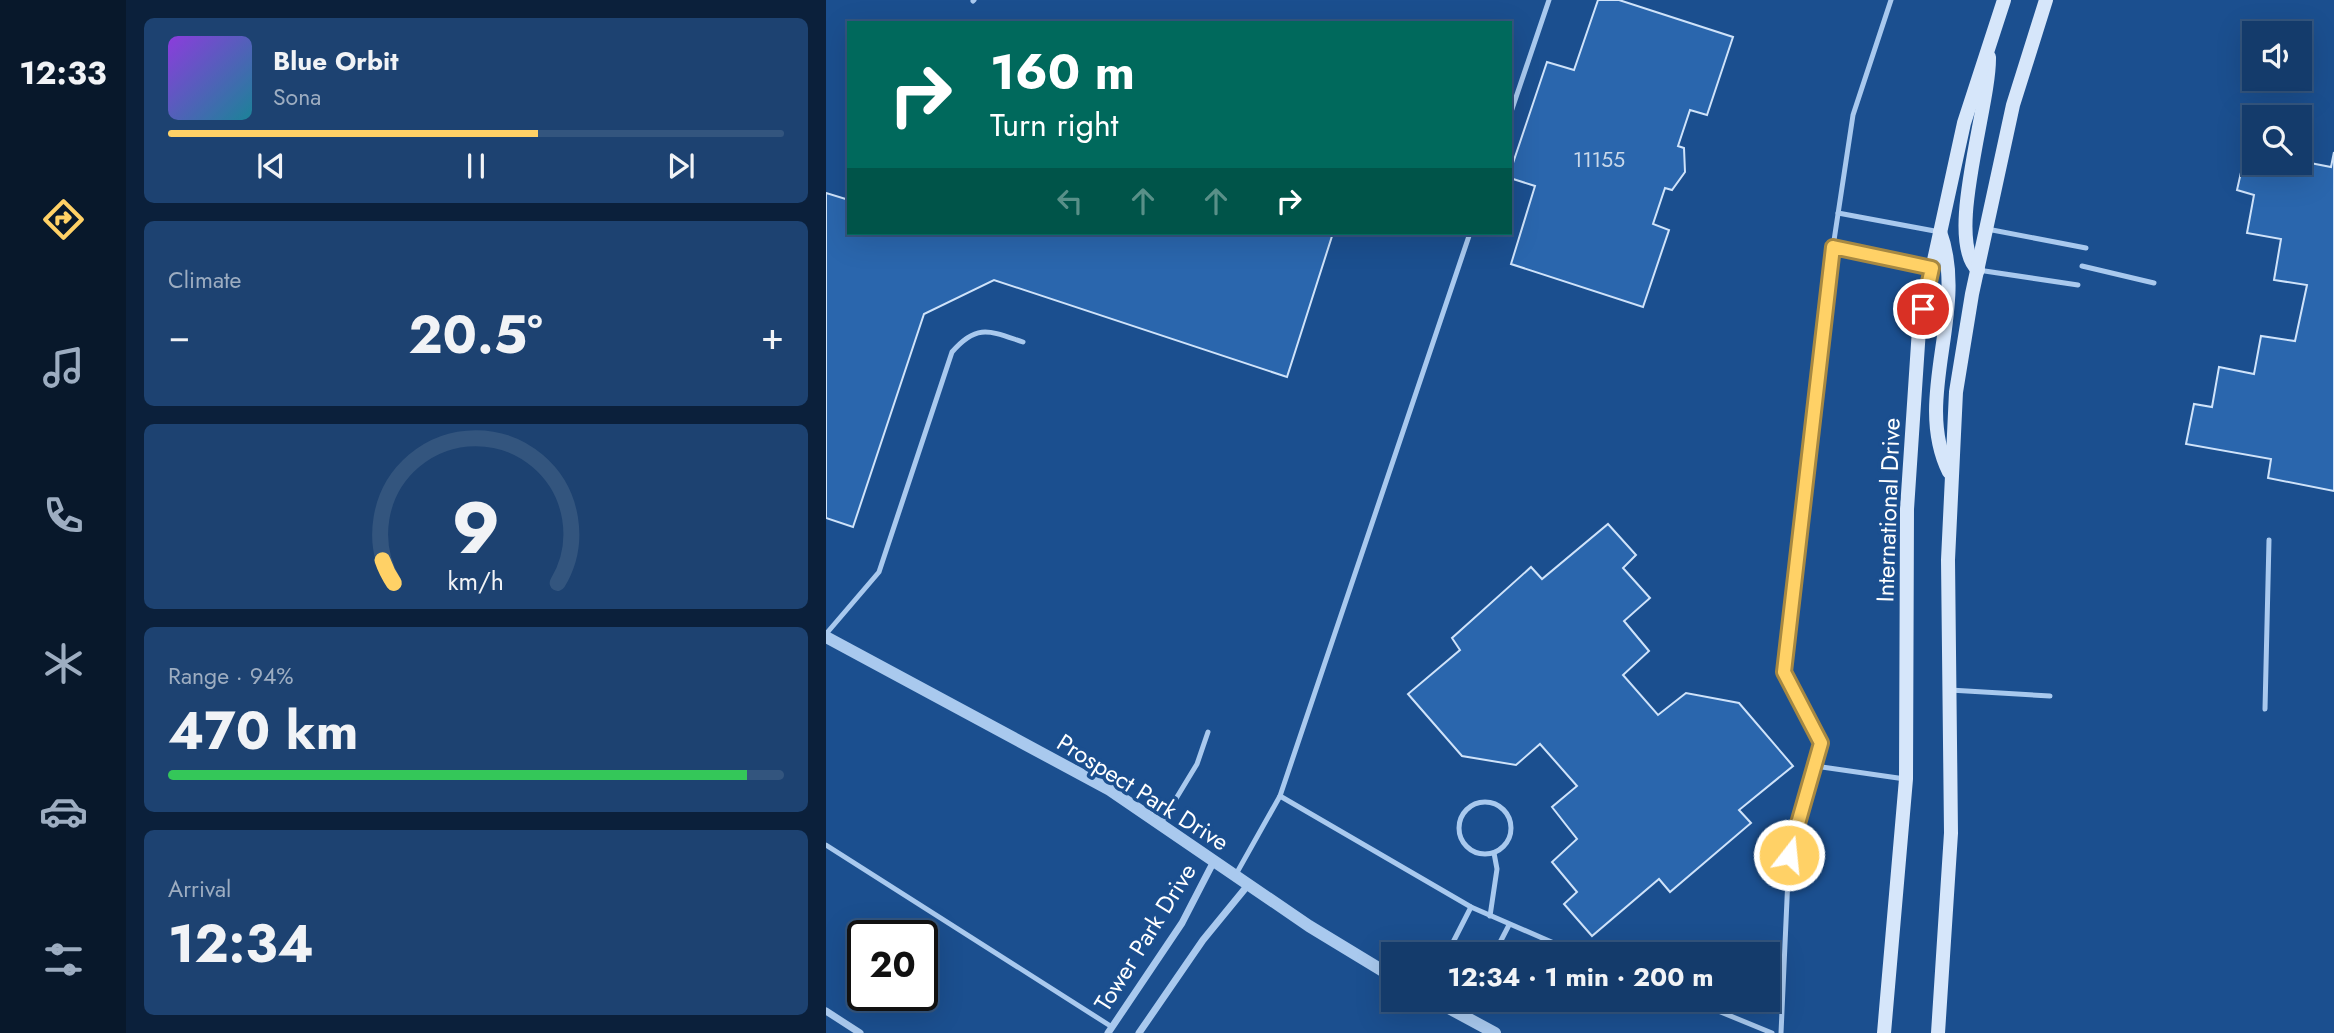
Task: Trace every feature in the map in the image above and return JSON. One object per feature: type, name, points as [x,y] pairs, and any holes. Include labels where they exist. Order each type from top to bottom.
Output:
[{"type":"main road","name":"International Drive","points":[[1884,1033],[1906,779],[1907,509],[1919,329],[1964,123],[2004,0]]},
{"type":"main road","points":[[1938,1033],[1951,833],[1948,560],[1950,473],[1956,392],[1978,270],[2013,106],[2046,0]]},
{"type":"main road","points":[[1978,270],[1969,262],[1964,240],[1964,213],[1990,82],[1989,46]]},
{"type":"main road","points":[[1940,232],[1950,269],[1950,294],[1935,423],[1939,452],[1950,473]]},
{"type":"street","name":"Prospect Park Drive","points":[[826,635],[1110,790],[1248,885],[1381,969]]},
{"type":"street","name":"Tower Park Drive","points":[[1110,1030],[1182,923],[1214,861]]},
{"type":"street","name":"Tower Park Drive","points":[[1139,1033],[1203,940],[1248,885]]},
{"type":"street","points":[[826,1011],[860,1033]]},
{"type":"street","points":[[1456,1012],[1495,1033]]},
{"type":"lane","points":[[1512,110],[1549,0]]},
{"type":"lane","points":[[1781,1033],[1789,855],[1821,743],[1784,672],[1833,247],[1853,115],[1891,0]]},
{"type":"lane","points":[[1838,213],[1940,232]]},
{"type":"lane","points":[[1987,229],[2086,248]]},
{"type":"lane","points":[[1235,876],[1280,796],[1470,235]]},
{"type":"lane","points":[[1833,247],[1932,268]]},
{"type":"lane","points":[[2082,267],[2154,283]]},
{"type":"lane","points":[[1978,270],[2078,285]]},
{"type":"lane","points":[[826,635],[879,572],[952,352],[966,336],[987,331],[1023,342]]},
{"type":"lane","points":[[2265,709],[2269,540]]},
{"type":"lane","points":[[1950,690],[2050,696]]},
{"type":"lane","points":[[1160,825],[1197,764],[1208,732]]},
{"type":"lane","points":[[1815,766],[1906,779]]},
{"type":"lane","points":[[1280,796],[1471,907],[1550,942]]},
{"type":"lane","points":[[1492,803],[1508,815],[1511,835],[1506,844],[1494,853],[1479,854],[1463,842],[1460,822],[1472,806],[1492,803]]},
{"type":"lane","points":[[826,845],[1110,1030]]},
{"type":"lane","points":[[1490,916],[1497,869],[1494,853]]},
{"type":"lane","points":[[1453,942],[1471,907]]},
{"type":"lane","points":[[1501,942],[1510,925]]},
{"type":"lane","points":[[1721,1012],[1772,1033]]},
{"type":"building","points":[[1598,0],[1619,0],[1733,37],[1707,115],[1690,110],[1678,146],[1684,148],[1685,172],[1672,190],[1665,188],[1653,224],[1669,230],[1643,307],[1511,264],[1535,186],[1512,179],[1512,166],[1547,62],[1574,70]]},
{"type":"building","points":[[2334,152],[2334,491],[2268,478],[2271,459],[2186,444],[2194,404],[2212,407],[2219,367],[2254,374],[2261,336],[2295,341],[2307,285],[2274,280],[2281,239],[2247,233],[2254,195],[2237,190],[2242,168],[2242,175],[2312,175],[2312,163],[2331,167]]},
{"type":"building","points":[[826,193],[847,199],[847,235],[1332,235],[1287,377],[994,280],[924,314],[853,527],[826,518]]},
{"type":"building","points":[[1608,524],[1636,555],[1623,568],[1650,598],[1624,621],[1649,651],[1623,675],[1658,715],[1686,693],[1739,703],[1793,766],[1739,810],[1751,823],[1670,892],[1659,879],[1592,936],[1564,904],[1577,892],[1552,862],[1577,839],[1552,807],[1577,786],[1540,744],[1516,765],[1462,756],[1408,694],[1460,650],[1452,638],[1531,567],[1542,579]]},
{"type":"route","points":[[1789,855],[1821,743],[1784,672],[1833,247],[1932,268],[1923,309]]}]
